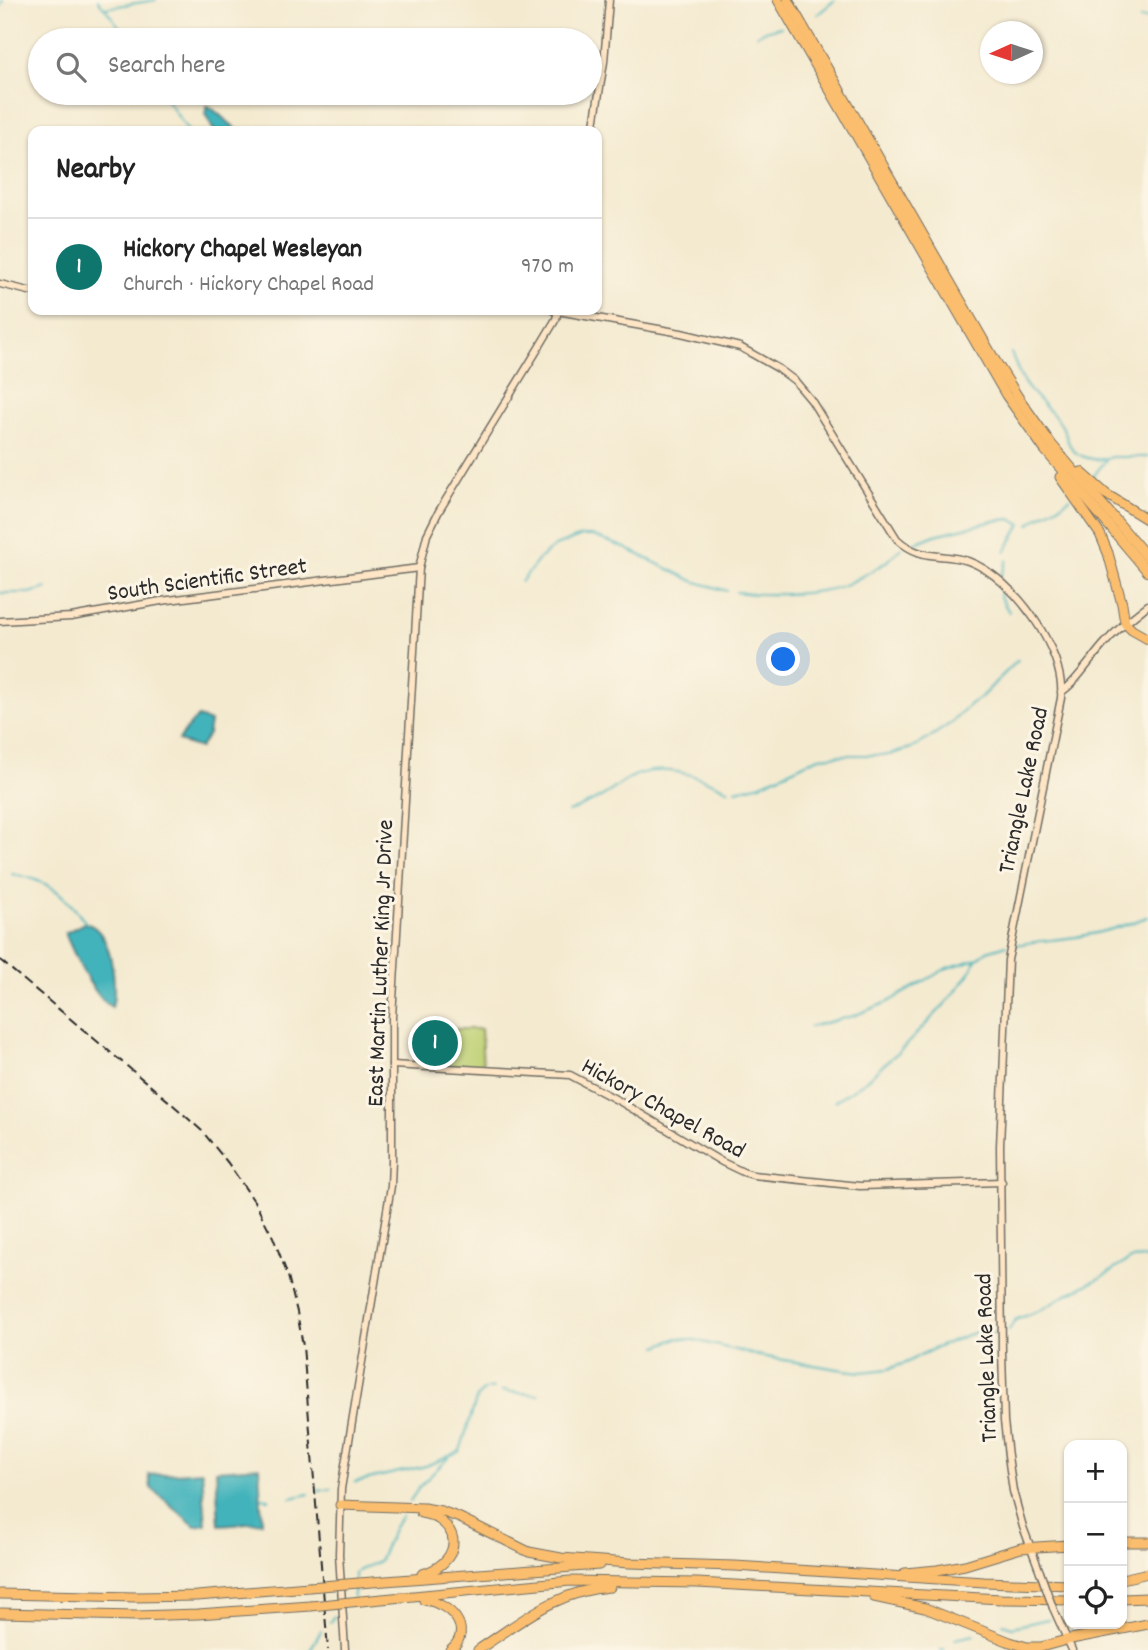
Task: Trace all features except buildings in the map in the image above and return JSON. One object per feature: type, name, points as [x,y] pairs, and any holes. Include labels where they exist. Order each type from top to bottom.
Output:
[{"type":"highway","points":[[778,0],[1000,385],[1035,437],[1148,572]]},
{"type":"highway","points":[[789,2],[1018,397],[1052,445],[1148,558]]},
{"type":"highway","points":[[1035,437],[1041,450],[1100,534],[1108,553],[1125,623],[1148,639]]},
{"type":"highway","points":[[1052,445],[1106,494],[1148,520]]},
{"type":"highway","points":[[339,1508],[424,1508],[441,1511],[529,1552],[561,1558],[1064,1585]]},
{"type":"highway","points":[[339,1508],[420,1513],[438,1518],[448,1528],[453,1538],[453,1549],[441,1566],[428,1573],[402,1579]]},
{"type":"highway","points":[[1127,1542],[1148,1542]]},
{"type":"highway","points":[[845,1574],[858,1571],[896,1573],[937,1570],[1029,1547],[1064,1545]]},
{"type":"highway","points":[[0,1594],[197,1596],[629,1563]]},
{"type":"highway","points":[[1127,1579],[1148,1573]]},
{"type":"highway","points":[[1127,1581],[1148,1580]]},
{"type":"highway","points":[[0,1613],[136,1616],[198,1614],[404,1598],[570,1581],[697,1583],[1064,1600]]},
{"type":"highway","points":[[478,1650],[533,1613],[558,1600],[591,1589],[631,1586],[642,1582]]},
{"type":"highway","points":[[820,1590],[835,1595],[881,1598],[925,1608],[1027,1647],[1041,1647],[1148,1624]]},
{"type":"highway","points":[[1127,1598],[1148,1596]]},
{"type":"highway","points":[[404,1598],[434,1601],[448,1608],[456,1617],[460,1629],[454,1648],[450,1650]]},
{"type":"street","points":[[602,75],[609,0]]},
{"type":"street","points":[[594,126],[597,105]]},
{"type":"street","points":[[0,284],[28,291]]},
{"type":"street","name":"East Martin Luther King Jr Drive","points":[[345,1650],[339,1508],[391,1186],[392,1003],[419,568],[427,535],[439,511],[556,315]]},
{"type":"street","name":"Triangle Lake Road","points":[[585,315],[740,347],[781,370],[795,381],[811,400],[897,539],[920,554],[970,562],[990,572],[1011,590],[1053,653],[1061,692],[1008,960],[1001,1138],[1002,1352],[1004,1421],[1013,1491],[1029,1547],[1072,1650]]},
{"type":"street","name":"South Scientific Street","points":[[0,621],[71,617],[161,601],[419,568]]},
{"type":"street","points":[[1061,692],[1070,686],[1095,654],[1125,623],[1148,606]]},
{"type":"street","name":"Hickory Chapel Road","points":[[392,1065],[570,1075],[722,1162],[753,1175],[860,1186],[1002,1182]]},
{"type":"green space","points":[[445,1029],[481,1029],[483,1068],[444,1065]]},
{"type":"water","points":[[207,106],[210,107],[233,126],[211,126],[205,114]]},
{"type":"water","points":[[198,717],[210,722],[208,734],[200,748],[178,741],[187,728]]},
{"type":"water","points":[[84,923],[101,935],[107,946],[113,972],[112,1007],[97,994],[65,933]]},
{"type":"water","points":[[259,1467],[262,1522],[219,1525],[216,1470]]},
{"type":"water","points":[[202,1471],[206,1524],[195,1526],[151,1488],[149,1475]]},
{"type":"waterway","points":[[0,7],[3,0]]},
{"type":"waterway","points":[[98,0],[120,28]]},
{"type":"waterway","points":[[105,8],[156,0]]},
{"type":"waterway","points":[[818,14],[835,0]]},
{"type":"waterway","points":[[1140,19],[1148,19]]},
{"type":"waterway","points":[[757,35],[781,27]]},
{"type":"waterway","points":[[170,105],[185,126]]},
{"type":"waterway","points":[[1011,353],[1024,383],[1060,423],[1075,452],[1093,459],[1148,457]]},
{"type":"waterway","points":[[1092,478],[1106,460]]},
{"type":"waterway","points":[[1029,525],[1070,498]]},
{"type":"waterway","points":[[910,545],[935,535],[994,521],[1011,519],[1022,524]]},
{"type":"waterway","points":[[1005,552],[1020,526]]},
{"type":"waterway","points":[[521,582],[541,557],[555,546],[582,536],[593,536],[623,547],[693,581],[727,591]]},
{"type":"waterway","points":[[736,592],[796,594],[828,590],[853,581],[882,565],[902,548]]},
{"type":"waterway","points":[[1001,576],[1007,560]]},
{"type":"waterway","points":[[1000,585],[1000,597],[1009,612]]},
{"type":"waterway","points":[[0,593],[30,593],[47,588]]},
{"type":"waterway","points":[[736,790],[761,784],[819,757],[889,755],[917,746],[951,723],[1018,660]]},
{"type":"waterway","points":[[568,812],[597,799],[630,778],[654,771],[680,772],[729,790]]},
{"type":"waterway","points":[[12,874],[37,880],[55,890],[86,923]]},
{"type":"waterway","points":[[1015,945],[1076,937],[1147,917]]},
{"type":"waterway","points":[[835,1101],[863,1083],[905,1046],[946,1003],[968,976],[976,960],[987,951],[1007,945]]},
{"type":"waterway","points":[[809,1027],[853,1016],[888,1002],[947,968],[977,959]]},
{"type":"waterway","points":[[1009,1330],[1015,1320],[1041,1310],[1131,1259],[1147,1258]]},
{"type":"waterway","points":[[658,1346],[678,1338],[694,1340],[760,1356],[862,1372],[888,1369],[983,1330],[994,1334]]},
{"type":"waterway","points":[[355,1482],[426,1466],[460,1451],[477,1397],[487,1389],[494,1389]]},
{"type":"waterway","points":[[502,1391],[539,1395]]},
{"type":"waterway","points":[[410,1501],[420,1486],[449,1457]]},
{"type":"waterway","points":[[318,1491],[331,1489]]},
{"type":"waterway","points":[[291,1498],[309,1494]]},
{"type":"waterway","points":[[262,1498],[269,1499]]},
{"type":"waterway","points":[[355,1579],[355,1572],[379,1561],[394,1527],[402,1516]]},
{"type":"waterway","points":[[353,1599],[355,1588]]},
{"type":"waterway","points":[[330,1622],[334,1616]]},
{"type":"waterway","points":[[1003,1624],[1012,1627],[1048,1619]]},
{"type":"waterway","points":[[310,1650],[321,1631]]},
{"type":"waterway","points":[[955,1639],[974,1635]]},
{"type":"waterway","points":[[941,1650],[945,1649]]},
{"type":"railway","points":[[0,960],[202,1131],[254,1201],[273,1237],[288,1276],[303,1346],[328,1650]]},
{"type":"place","name":"Hickory Chapel Wesleyan","points":[[435,1043]]}]
